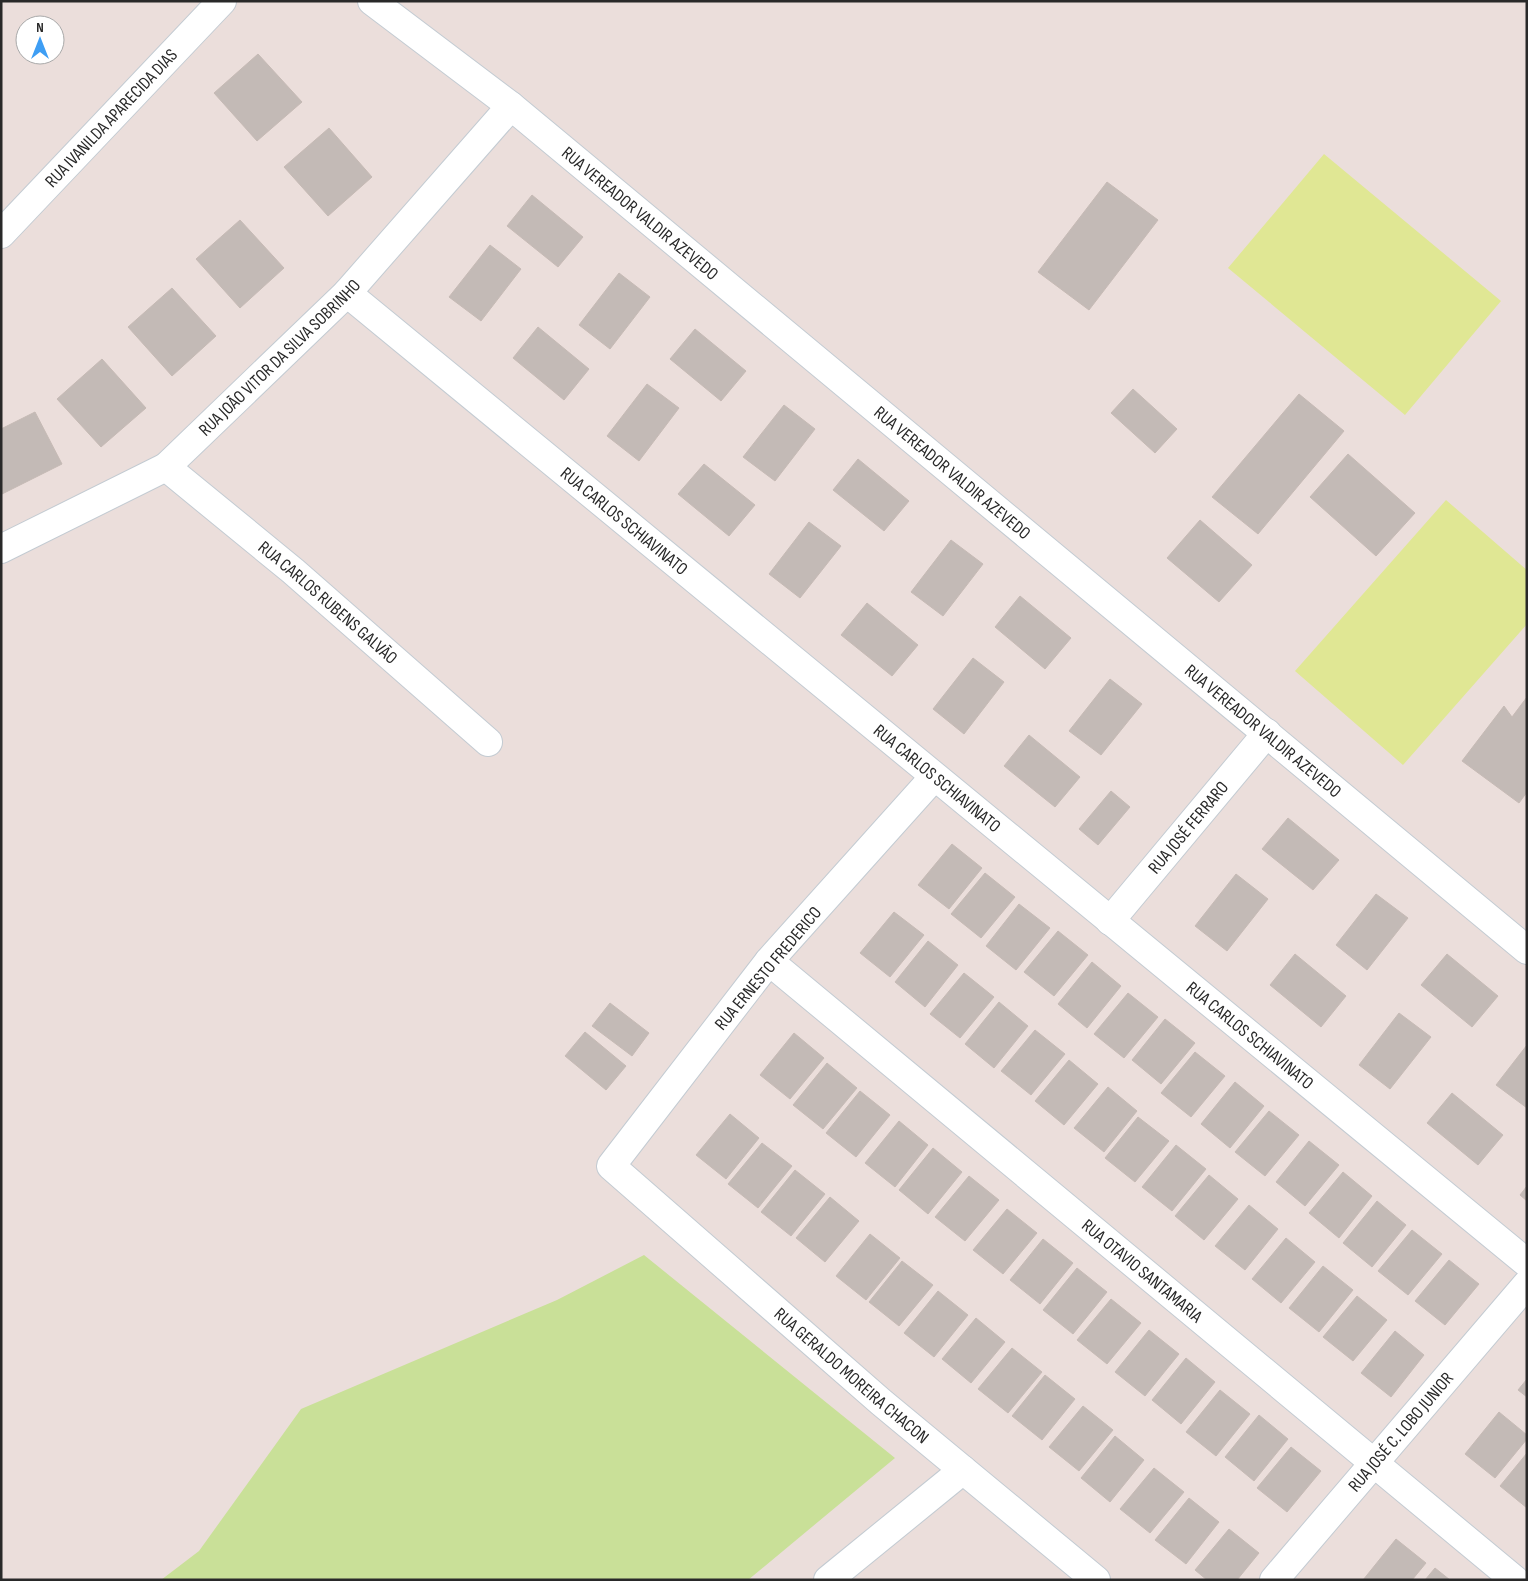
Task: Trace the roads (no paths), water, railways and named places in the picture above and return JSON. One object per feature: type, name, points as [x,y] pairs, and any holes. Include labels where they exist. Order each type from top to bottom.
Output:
[{"type":"street","name":"RUA IVANILDA APARECIDA DIAS","points":[[1,234],[222,1]]},
{"type":"street","name":"RUA VEREADOR VALDIR AZEVEDO","points":[[372,1],[511,106],[1527,950]]},
{"type":"street","name":"RUA JOÃO VITOR DA SILVA SOBRINHO","points":[[1,549],[166,467],[347,293],[511,106]]},
{"type":"street","name":"RUA CARLOS SCHIAVINATO","points":[[347,293],[1527,1264]]},
{"type":"street","name":"RUA CARLOS RUBENS GALVÃO","points":[[166,467],[293,571],[488,742]]},
{"type":"street","name":"RUA JOSÉ FERRARO","points":[[1110,921],[1267,733]]},
{"type":"street","name":"RUA ERNESTO FREDERICO","points":[[611,1166],[769,962],[934,777]]},
{"type":"street","name":"RUA OTAVIO SANTAMARIA","points":[[769,962],[1515,1580]]},
{"type":"street","name":"RUA GERALDO MOREIRA CHACON","points":[[611,1166],[881,1402],[1096,1580]]},
{"type":"street","name":"RUA JOSÉ C. LOBO JUNIOR","points":[[1274,1580],[1527,1284]]},
{"type":"street","points":[[828,1580],[963,1470]]}]
